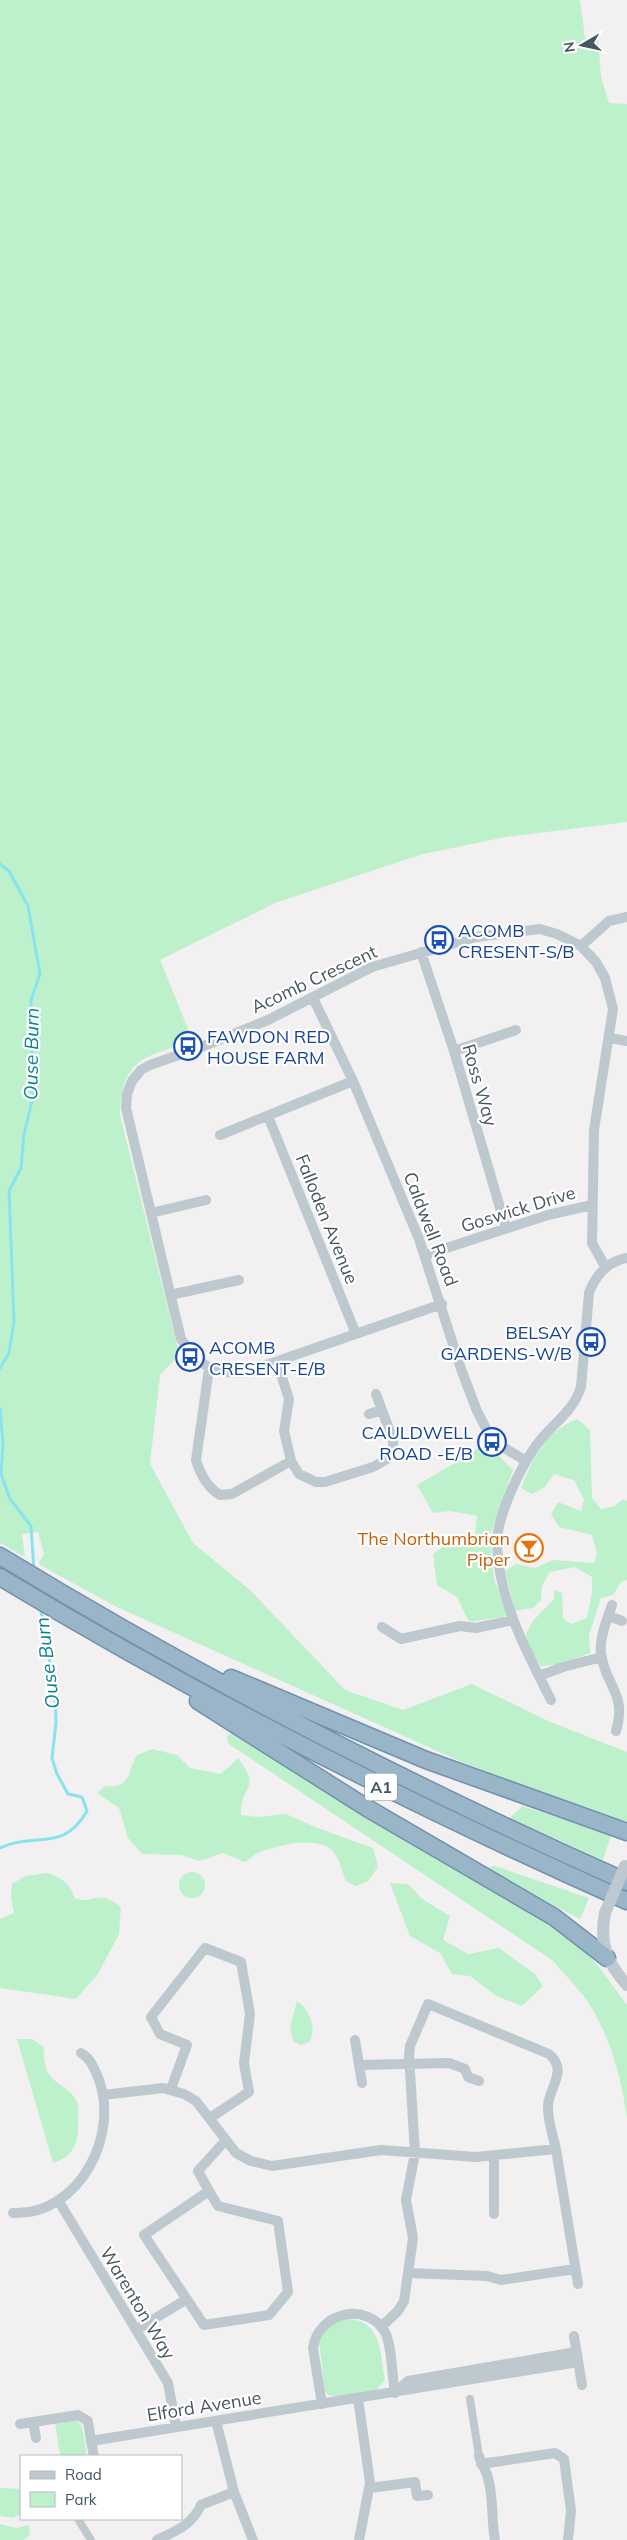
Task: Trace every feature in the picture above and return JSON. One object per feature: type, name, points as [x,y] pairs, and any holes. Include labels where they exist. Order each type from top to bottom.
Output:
[{"type":"highway","name":"A1","points":[[0,1556],[153,1646],[334,1744],[425,1790],[626,1870]]},
{"type":"highway","name":"A1","points":[[0,1577],[142,1660],[328,1761],[510,1849],[627,1901]]},
{"type":"highway","name":"A1","points":[[153,1646],[426,1760],[627,1832]]},
{"type":"highway","name":"A1","points":[[142,1660],[213,1712],[292,1762],[554,1917],[607,1958]]},
{"type":"street","points":[[582,946],[608,921],[627,917]]},
{"type":"street","name":"Acomb Crescent","points":[[209,1369],[193,1357],[181,1339],[126,1108],[127,1094],[132,1081],[141,1070],[150,1065],[208,1045],[313,998],[372,967],[476,937],[540,929],[557,934],[582,946],[596,962],[611,994],[613,1009],[610,1038],[594,1130],[592,1205],[592,1243],[606,1268]]},
{"type":"street","name":"Ross Way","points":[[421,952],[454,1051],[506,1228]]},
{"type":"street","name":"Caldwell Road","points":[[313,998],[353,1081],[425,1255],[461,1369],[477,1410],[490,1436],[501,1446],[526,1461]]},
{"type":"street","points":[[454,1051],[516,1030]]},
{"type":"street","points":[[610,1038],[627,1041]]},
{"type":"street","points":[[220,1135],[353,1081]]},
{"type":"street","name":"Falloden Avenue","points":[[268,1116],[356,1334]]},
{"type":"street","points":[[151,1213],[206,1200]]},
{"type":"street","name":"Goswick Drive","points":[[425,1255],[548,1215],[592,1205]]},
{"type":"street","points":[[551,1700],[513,1620],[500,1577],[496,1539],[508,1499],[534,1447],[571,1408],[577,1398],[581,1387],[589,1293],[595,1280],[606,1268],[627,1258]]},
{"type":"street","points":[[170,1296],[239,1280]]},
{"type":"street","points":[[291,1461],[232,1494],[220,1496],[214,1492],[199,1470],[196,1460],[209,1369],[230,1374],[246,1372],[442,1304]]},
{"type":"street","points":[[277,1362],[289,1399],[284,1430],[291,1461],[299,1474],[316,1482],[325,1482],[383,1463],[389,1458],[393,1449],[393,1440],[376,1394]]},
{"type":"street","points":[[369,1414],[382,1410]]},
{"type":"street","points":[[612,1605],[602,1638],[602,1657],[621,1706],[616,1731]]},
{"type":"street","points":[[608,1616],[622,1621]]},
{"type":"street","points":[[382,1627],[401,1639],[460,1626],[476,1628],[513,1620]]},
{"type":"street","points":[[539,1676],[563,1667],[602,1657]]},
{"type":"street","points":[[626,1870],[605,1912],[603,1935],[607,1958],[627,1985]]},
{"type":"street","points":[[171,2089],[187,2045],[160,2034],[152,2017],[205,1948],[241,1962],[250,2014],[244,2062],[249,2092],[210,2118]]},
{"type":"street","points":[[381,2327],[398,2311],[404,2301],[413,2238],[406,2200],[415,2153],[409,2063],[410,2046],[428,2004],[549,2054],[556,2060],[559,2069],[548,2106],[578,2284]]},
{"type":"street","points":[[355,2040],[362,2083]]},
{"type":"street","points":[[13,2213],[31,2211],[58,2200],[78,2183],[93,2162],[102,2129],[103,2095],[92,2064],[87,2057],[81,2054]]},
{"type":"street","points":[[359,2065],[449,2063],[464,2069],[468,2077],[479,2081]]},
{"type":"street","points":[[103,2095],[153,2089],[171,2089],[196,2101],[236,2153],[251,2161],[272,2166],[381,2150],[494,2157],[556,2149]]},
{"type":"street","points":[[210,2191],[144,2235],[204,2326],[269,2315],[288,2292],[278,2221],[218,2206],[210,2191],[198,2171],[225,2141]]},
{"type":"street","points":[[494,2157],[494,2214]]},
{"type":"street","name":"Warenton Way","points":[[58,2200],[168,2383],[176,2427]]},
{"type":"street","points":[[408,2273],[487,2276],[501,2280],[575,2269]]},
{"type":"street","points":[[136,2330],[187,2299]]},
{"type":"street","points":[[322,2404],[313,2348],[317,2332],[330,2320],[345,2314],[362,2316],[381,2327],[386,2334],[395,2393]]},
{"type":"street","points":[[574,2336],[582,2384]]},
{"type":"street","name":"Elford Avenue","points":[[91,2441],[395,2393],[577,2357]]},
{"type":"street","points":[[358,2398],[370,2488],[360,2540]]},
{"type":"street","points":[[470,2399],[480,2460],[488,2476],[493,2509],[491,2519],[495,2540]]},
{"type":"street","points":[[20,2424],[78,2415],[88,2421],[94,2455]]},
{"type":"street","points":[[216,2421],[234,2492],[253,2540]]},
{"type":"street","points":[[33,2422],[36,2438]]},
{"type":"street","points":[[480,2460],[555,2453],[564,2459],[571,2511],[568,2540]]},
{"type":"street","points":[[370,2488],[415,2482],[418,2496],[428,2495]]},
{"type":"street","points":[[157,2540],[195,2518],[201,2505],[234,2492]]},
{"type":"street","points":[[79,2520],[91,2540]]},
{"type":"green space","points":[[0,0],[580,0],[585,38],[598,38],[601,77],[609,103],[627,104],[627,822],[506,837],[423,854],[275,903],[160,960],[193,1041],[149,1056],[131,1070],[122,1096],[120,1115],[177,1345],[182,1352],[160,1375],[150,1464],[193,1543],[250,1590],[345,1690],[403,1710],[472,1684],[548,1721],[627,1752],[627,1821],[606,1819],[455,1759],[117,1607],[40,1565],[39,1562],[44,1554],[38,1532],[22,1534],[25,1557],[0,1543]]},
{"type":"green space","points":[[577,1419],[590,1430],[592,1498],[601,1509],[615,1506],[623,1499],[627,1501],[627,1580],[621,1582],[613,1595],[601,1598],[589,1635],[590,1653],[561,1664],[541,1666],[530,1649],[526,1634],[532,1622],[554,1599],[554,1590],[562,1593],[563,1618],[571,1624],[587,1618],[592,1593],[592,1577],[575,1567],[550,1572],[542,1586],[541,1600],[533,1608],[515,1611],[505,1571],[516,1564],[535,1568],[553,1560],[594,1563],[597,1553],[592,1535],[559,1527],[551,1514],[558,1502],[581,1511],[584,1499],[574,1480],[554,1474],[545,1487],[532,1494],[521,1488],[536,1456],[548,1439],[556,1431]]},
{"type":"green space","points":[[485,1442],[513,1470],[490,1536],[494,1579],[508,1616],[469,1622],[457,1597],[437,1585],[433,1554],[444,1546],[475,1534],[477,1516],[450,1511],[433,1513],[417,1485],[472,1453]]},
{"type":"green space","points":[[233,1732],[535,1912],[575,1941],[599,1967],[627,2005],[627,2118],[618,2071],[601,2026],[585,1998],[552,1960],[229,1744],[226,1737]]},
{"type":"green space","points":[[152,1749],[177,1755],[190,1768],[221,1774],[238,1758],[249,1776],[250,1782],[244,1797],[241,1815],[258,1817],[286,1814],[315,1827],[373,1848],[378,1867],[368,1881],[356,1886],[346,1881],[334,1853],[327,1847],[307,1842],[272,1848],[254,1855],[245,1862],[223,1853],[200,1861],[181,1855],[142,1854],[128,1838],[119,1808],[97,1793],[105,1786],[120,1785],[124,1782],[137,1755]]},
{"type":"green space","points":[[522,1806],[611,1835],[603,1860],[510,1818]]},
{"type":"green space","points":[[495,1866],[589,1898],[580,1919],[483,1868]]},
{"type":"green space","points":[[192,1872],[201,1876],[205,1885],[201,1894],[192,1898],[183,1894],[179,1885],[183,1876]]},
{"type":"green space","points":[[47,1873],[65,1882],[75,1898],[87,1900],[101,1897],[121,1907],[119,1934],[98,1974],[76,1999],[0,1988],[0,1919],[14,1913],[11,1897],[12,1884],[25,1876]]},
{"type":"green space","points":[[390,1883],[408,1884],[422,1899],[450,1916],[443,1940],[468,1954],[499,1948],[535,1974],[543,1986],[522,2006],[496,1996],[470,1976],[452,1974],[440,1953],[410,1936]]},
{"type":"green space","points":[[297,2001],[308,2014],[313,2032],[309,2042],[300,2045],[293,2041],[290,2027]]},
{"type":"green space","points":[[17,2039],[32,2039],[44,2047],[44,2061],[51,2077],[69,2091],[78,2105],[77,2136],[74,2148],[66,2157],[53,2163]]},
{"type":"green space","points":[[344,2319],[356,2320],[366,2324],[377,2339],[385,2380],[376,2391],[337,2397],[328,2395],[325,2391],[319,2343],[327,2327]]},
{"type":"green space","points":[[76,2419],[82,2427],[87,2455],[60,2455],[55,2422]]},
{"type":"green space","points":[[0,2488],[20,2489],[20,2514],[13,2518],[0,2516]]},
{"type":"green space","points":[[0,2524],[16,2528],[29,2525],[30,2535],[23,2540],[0,2540]]},
{"type":"waterway","name":"Ouse Burn","points":[[0,864],[9,871],[28,906],[40,974],[31,1000],[33,1097],[24,1134],[21,1168],[9,1191],[14,1322],[9,1353],[0,1368]]},
{"type":"waterway","name":"Ouse Burn","points":[[0,1409],[3,1443],[1,1474],[10,1499],[31,1526],[34,1571]]},
{"type":"waterway","name":"Ouse Burn","points":[[0,1848],[13,1843],[59,1837],[78,1824],[87,1811],[82,1797],[68,1794],[57,1774],[52,1758],[56,1723],[55,1692],[40,1606]]},
{"type":"place","name":"ACOMB CRESENT-S/B","points":[[439,940]]},
{"type":"place","name":"FAWDON RED HOUSE FARM","points":[[188,1046]]},
{"type":"place","name":"BELSAY GARDENS-W/B","points":[[591,1342]]},
{"type":"place","name":"ACOMB CRESENT-E/B","points":[[190,1357]]},
{"type":"place","name":"CAULDWELL ROAD -E/B","points":[[492,1442]]},
{"type":"place","name":"The Northumbrian Piper","points":[[529,1548]]}]
